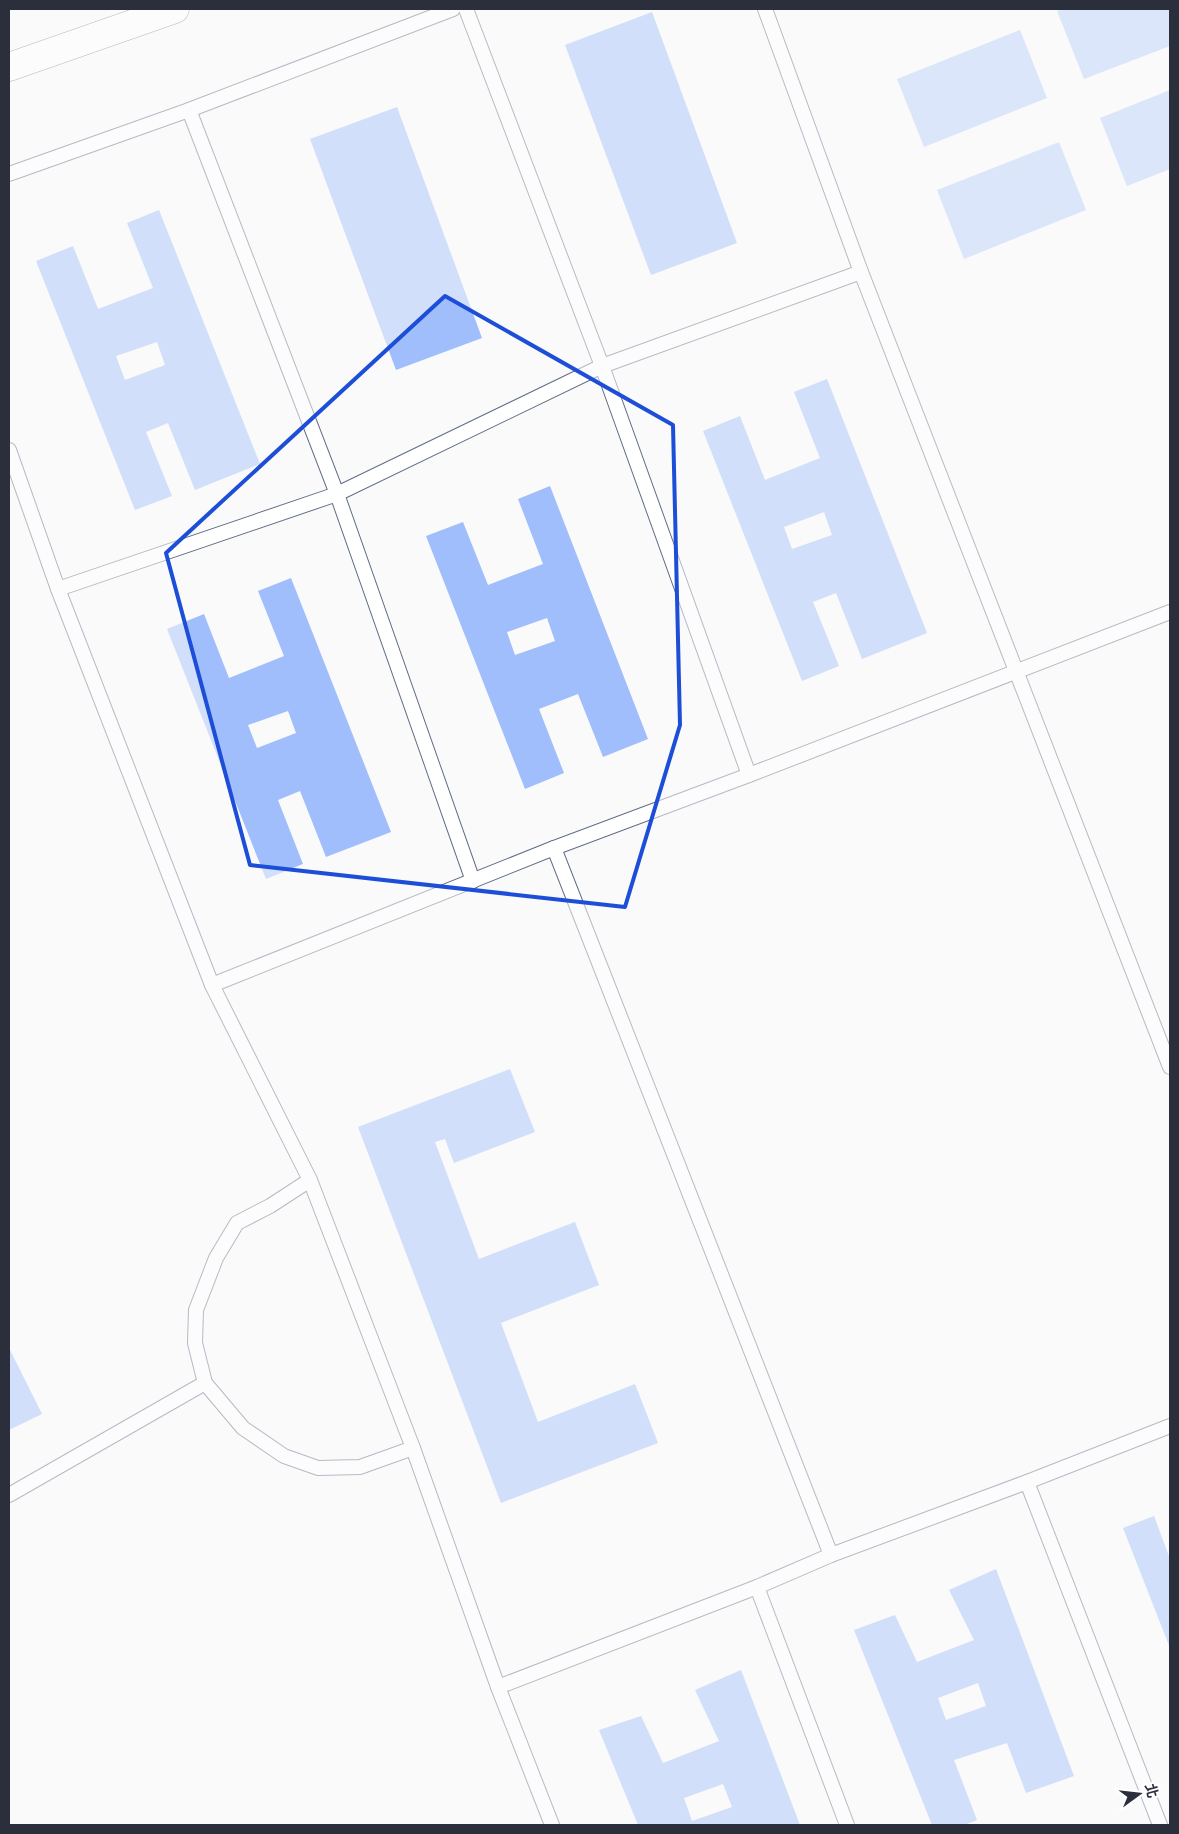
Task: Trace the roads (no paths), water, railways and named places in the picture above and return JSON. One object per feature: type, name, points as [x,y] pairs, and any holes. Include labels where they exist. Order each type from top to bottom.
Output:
[{"type":"street","points":[[9,67],[175,9]]},
{"type":"lane","points":[[9,174],[189,110],[453,9]]},
{"type":"lane","points":[[466,9],[602,366],[748,775]]},
{"type":"lane","points":[[765,9],[860,272],[1170,1067]]},
{"type":"lane","points":[[189,110],[337,494],[473,880]]},
{"type":"lane","points":[[58,589],[337,494],[602,366],[860,272]]},
{"type":"lane","points":[[9,450],[58,589],[212,985],[310,1180],[413,1448],[498,1687],[552,1825]]},
{"type":"lane","points":[[212,985],[554,848],[1170,612]]},
{"type":"lane","points":[[554,848],[831,1554]]},
{"type":"lane","points":[[310,1180],[270,1206],[237,1223],[216,1258],[196,1310],[195,1343],[205,1383],[243,1428],[284,1456],[318,1468],[360,1467],[413,1448]]},
{"type":"lane","points":[[9,1495],[205,1383]]},
{"type":"lane","points":[[498,1687],[758,1588],[831,1554],[1027,1482],[1170,1426]]},
{"type":"lane","points":[[1027,1482],[1160,1825]]},
{"type":"lane","points":[[758,1588],[846,1825]]}]
